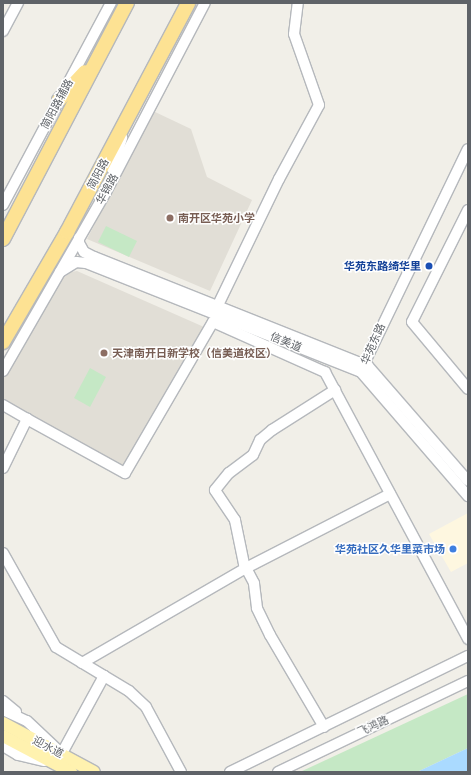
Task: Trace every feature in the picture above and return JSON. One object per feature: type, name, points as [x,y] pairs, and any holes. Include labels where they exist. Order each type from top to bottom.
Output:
[{"type":"highway","points":[[3,239],[128,3]]},
{"type":"highway","name":"简阳路","points":[[3,342],[67,232],[188,3]]},
{"type":"highway","points":[[59,100],[99,57]]},
{"type":"main road","name":"迎水道","points":[[3,723],[62,758],[71,772]]},
{"type":"main road","name":"迎水道","points":[[3,736],[62,758],[94,772]]},
{"type":"street","points":[[3,31],[18,3]]},
{"type":"street","name":"简阳路辅路","points":[[3,205],[111,3]]},
{"type":"street","name":"华锦路","points":[[3,371],[106,192],[205,3]]},
{"type":"street","points":[[218,304],[279,179],[319,106],[294,36],[298,3]]},
{"type":"street","points":[[106,192],[128,117]]},
{"type":"street","name":"华苑东路","points":[[364,367],[468,149]]},
{"type":"street","name":"华苑东路","points":[[364,367],[374,355],[468,164]]},
{"type":"street","points":[[468,210],[412,322],[468,389]]},
{"type":"street","name":"信美道","points":[[79,238],[80,247],[88,255],[218,304],[364,367],[378,378],[465,480],[468,496]]},
{"type":"street","name":"信美道","points":[[60,272],[76,262],[86,263],[364,367],[465,480]]},
{"type":"street","points":[[3,405],[125,473],[213,322],[325,372],[468,639]]},
{"type":"street","points":[[374,355],[373,366],[378,378]]},
{"type":"street","points":[[324,727],[270,635],[257,608],[254,583],[246,568],[235,520],[215,490],[229,473],[254,455],[260,440],[272,430],[335,390]]},
{"type":"street","points":[[3,468],[27,419]]},
{"type":"street","points":[[82,663],[246,568],[390,494]]},
{"type":"street","points":[[3,553],[56,647],[129,691],[146,707],[181,772]]},
{"type":"street","points":[[230,772],[468,656]]},
{"type":"street","points":[[62,758],[104,676]]},
{"type":"street","name":"飞鸿路","points":[[278,772],[468,681]]},
{"type":"street","name":"飞鸿路","points":[[291,772],[468,689]]},
{"type":"street","points":[[3,701],[27,721],[62,758]]},
{"type":"street","points":[[3,710],[27,721]]},
{"type":"street","points":[[5,748],[18,755],[62,758]]},
{"type":"shaded area","name":"南开区华苑小学","points":[[153,111],[191,129],[207,177],[252,200],[210,291],[87,239]]},
{"type":"shaded area","name":"天津南开日新学校（信美道校区）","points":[[77,271],[204,327],[124,475],[3,405],[3,379],[63,278],[71,272]]},
{"type":"shaded area","name":"华苑社区久华里菜市场","points":[[468,513],[468,563],[451,572],[429,534]]},
{"type":"green space","points":[[106,226],[137,241],[129,257],[98,242]]},
{"type":"green space","points":[[90,368],[106,377],[90,407],[74,398]]},
{"type":"green space","points":[[468,694],[468,748],[417,772],[300,772]]},
{"type":"water","points":[[468,748],[468,772],[417,772]]},
{"type":"place","name":"南开区华苑小学","points":[[170,218]]},
{"type":"place","name":"华苑东路绮华里","points":[[429,266]]},
{"type":"place","name":"天津南开日新学校（信美道校区）","points":[[104,353]]},
{"type":"place","name":"华苑社区久华里菜市场","points":[[453,549]]}]
